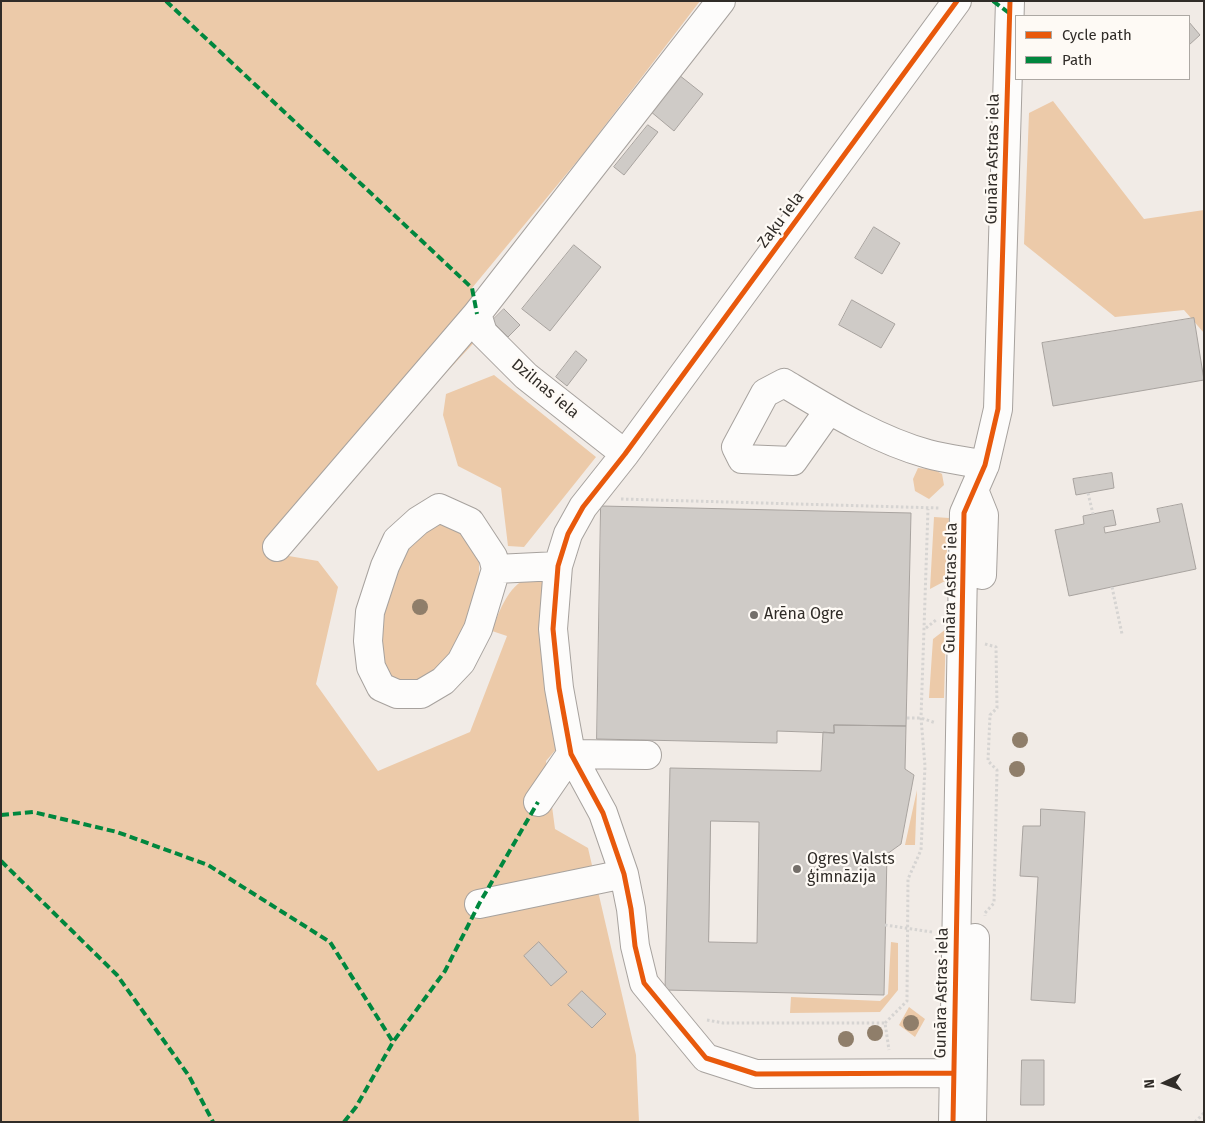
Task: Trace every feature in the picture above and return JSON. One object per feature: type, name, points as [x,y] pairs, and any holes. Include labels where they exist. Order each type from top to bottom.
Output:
[{"type":"street","points":[[277,547],[477,314],[721,1]]},
{"type":"street","name":"Zaķu iela","points":[[953,1073],[756,1074],[706,1058],[644,983],[635,946],[631,909],[624,874],[603,813],[571,754],[559,688],[553,629],[558,566],[568,534],[583,507],[625,454],[957,1]]},
{"type":"street","name":"Gunāra Astras iela","points":[[952,1122],[964,513],[985,465],[998,409],[1004,276],[1010,1]]},
{"type":"street","name":"Dzilnas iela","points":[[477,314],[483,333],[526,376],[625,454]]},
{"type":"street","points":[[830,410],[892,440],[928,454],[985,465]]},
{"type":"street","name":"Gunāra Astras iela","points":[[972,1122],[984,515],[974,490]]},
{"type":"street","points":[[439,508],[470,522],[493,557],[496,569],[478,629],[461,662],[444,680],[421,694],[397,694],[381,687],[371,667],[368,641],[370,612],[385,566],[396,540],[418,521],[439,508]]},
{"type":"street","points":[[496,569],[558,566]]},
{"type":"street","points":[[538,802],[571,754],[647,755]]},
{"type":"street","points":[[479,904],[624,874]]},
{"type":"path","points":[[1088,493],[1093,514]]},
{"type":"path","points":[[639,499],[936,510],[945,506]]},
{"type":"path","points":[[669,1012],[723,1023],[885,1023],[907,1001],[908,879],[921,850],[924,766],[921,718],[928,509]]},
{"type":"path","points":[[1112,587],[1122,634]]},
{"type":"path","points":[[980,642],[996,647],[998,708],[990,715],[988,761],[997,770],[994,903],[985,913],[985,921]]},
{"type":"path","points":[[907,718],[921,718],[937,723],[943,729]]},
{"type":"path","points":[[885,925],[941,934]]},
{"type":"path","points":[[885,1023],[889,1051],[898,1052]]},
{"type":"path","points":[[1194,1122],[1204,1113]]},
{"type":"shaded area","points":[[1,1],[700,1],[583,154],[472,288],[483,333],[277,554],[318,561],[338,587],[316,684],[378,771],[470,732],[507,636],[492,631],[504,602],[517,584],[525,580],[535,578],[545,582],[558,747],[546,761],[555,829],[588,848],[636,1055],[639,1122],[1,1122]]},
{"type":"shaded area","points":[[1053,101],[1144,219],[1204,210],[1204,333],[1184,310],[1115,317],[1024,244],[1029,113]]},
{"type":"shaded area","points":[[494,375],[596,457],[524,547],[508,546],[501,488],[458,466],[443,415],[446,394]]},
{"type":"shaded area","points":[[918,468],[935,470],[942,474],[944,485],[929,499],[915,491],[913,479]]},
{"type":"shaded area","points":[[934,517],[949,518],[945,581],[930,589]]},
{"type":"shaded area","points":[[447,524],[464,529],[474,544],[479,561],[479,587],[473,619],[447,662],[420,684],[402,685],[385,674],[379,647],[388,594],[410,544],[433,525]]},
{"type":"shaded area","points":[[946,629],[944,698],[929,698],[933,639]]},
{"type":"shaded area","points":[[917,790],[915,845],[905,845]]},
{"type":"shaded area","points":[[891,942],[898,943],[898,990],[880,1012],[790,1013],[791,997],[880,1001],[888,994]]},
{"type":"shaded area","points":[[909,1007],[925,1019],[915,1037],[899,1025]]},
{"type":"building","points":[[1190,23],[1200,35],[1190,44]]},
{"type":"building","points":[[679,75],[703,94],[674,131],[650,111]]},
{"type":"building","points":[[648,125],[658,132],[624,175],[614,167]]},
{"type":"building","points":[[874,227],[900,243],[882,274],[855,258]]},
{"type":"building","points":[[574,245],[601,267],[550,331],[522,309]]},
{"type":"building","points":[[852,300],[895,324],[881,348],[839,325]]},
{"type":"building","points":[[504,309],[520,325],[508,337],[492,321]]},
{"type":"building","points":[[1194,318],[1204,380],[1053,406],[1042,343]]},
{"type":"building","points":[[576,351],[587,360],[567,386],[556,377]]},
{"type":"building","points":[[1112,473],[1114,488],[1076,495],[1073,479]]},
{"type":"building","points":[[1182,504],[1196,569],[1069,596],[1055,530],[1084,524],[1083,516],[1113,510],[1116,525],[1104,527],[1105,533],[1160,522],[1157,509]]},
{"type":"building","name":"Arēna Ogre","points":[[601,506],[911,513],[906,726],[834,725],[834,733],[777,731],[777,743],[597,739]]},
{"type":"building","points":[[834,725],[906,726],[905,769],[914,775],[901,844],[887,854],[884,995],[665,990],[670,768],[821,771],[823,732],[834,733]],"holes":[[[711,821],[759,822],[757,943],[709,942]]]},
{"type":"building","points":[[1041,809],[1085,812],[1075,1003],[1031,1000],[1038,877],[1020,876],[1023,826],[1040,826]]},
{"type":"building","points":[[539,942],[567,972],[551,986],[524,956]]},
{"type":"building","points":[[582,991],[606,1014],[592,1028],[568,1005]]},
{"type":"building","points":[[1022,1060],[1044,1060],[1044,1105],[1021,1105]]},
{"type":"marked path","points":[[166,1],[472,288],[477,314]]},
{"type":"marked path","points":[[993,1],[1009,13]]},
{"type":"marked path","points":[[344,1122],[356,1107],[393,1042],[445,971],[479,904],[538,802]]},
{"type":"marked path","points":[[1,815],[33,812],[117,832],[208,865],[330,942],[393,1042]]},
{"type":"marked path","points":[[1,861],[117,975],[189,1076],[213,1122]]},
{"type":"cycle path","points":[[953,1073],[756,1074],[706,1058],[644,983],[635,946],[631,909],[624,874],[603,813],[571,754],[559,688],[553,629],[558,566],[568,534],[583,507],[625,454],[957,1]]},
{"type":"cycle path","points":[[953,1122],[964,513],[985,465],[998,409],[1010,1]]},
{"type":"place","name":"Arēna Ogre","points":[[754,615]]},
{"type":"place","name":"Ogres Valsts ģimnāzija","points":[[797,869]]}]
